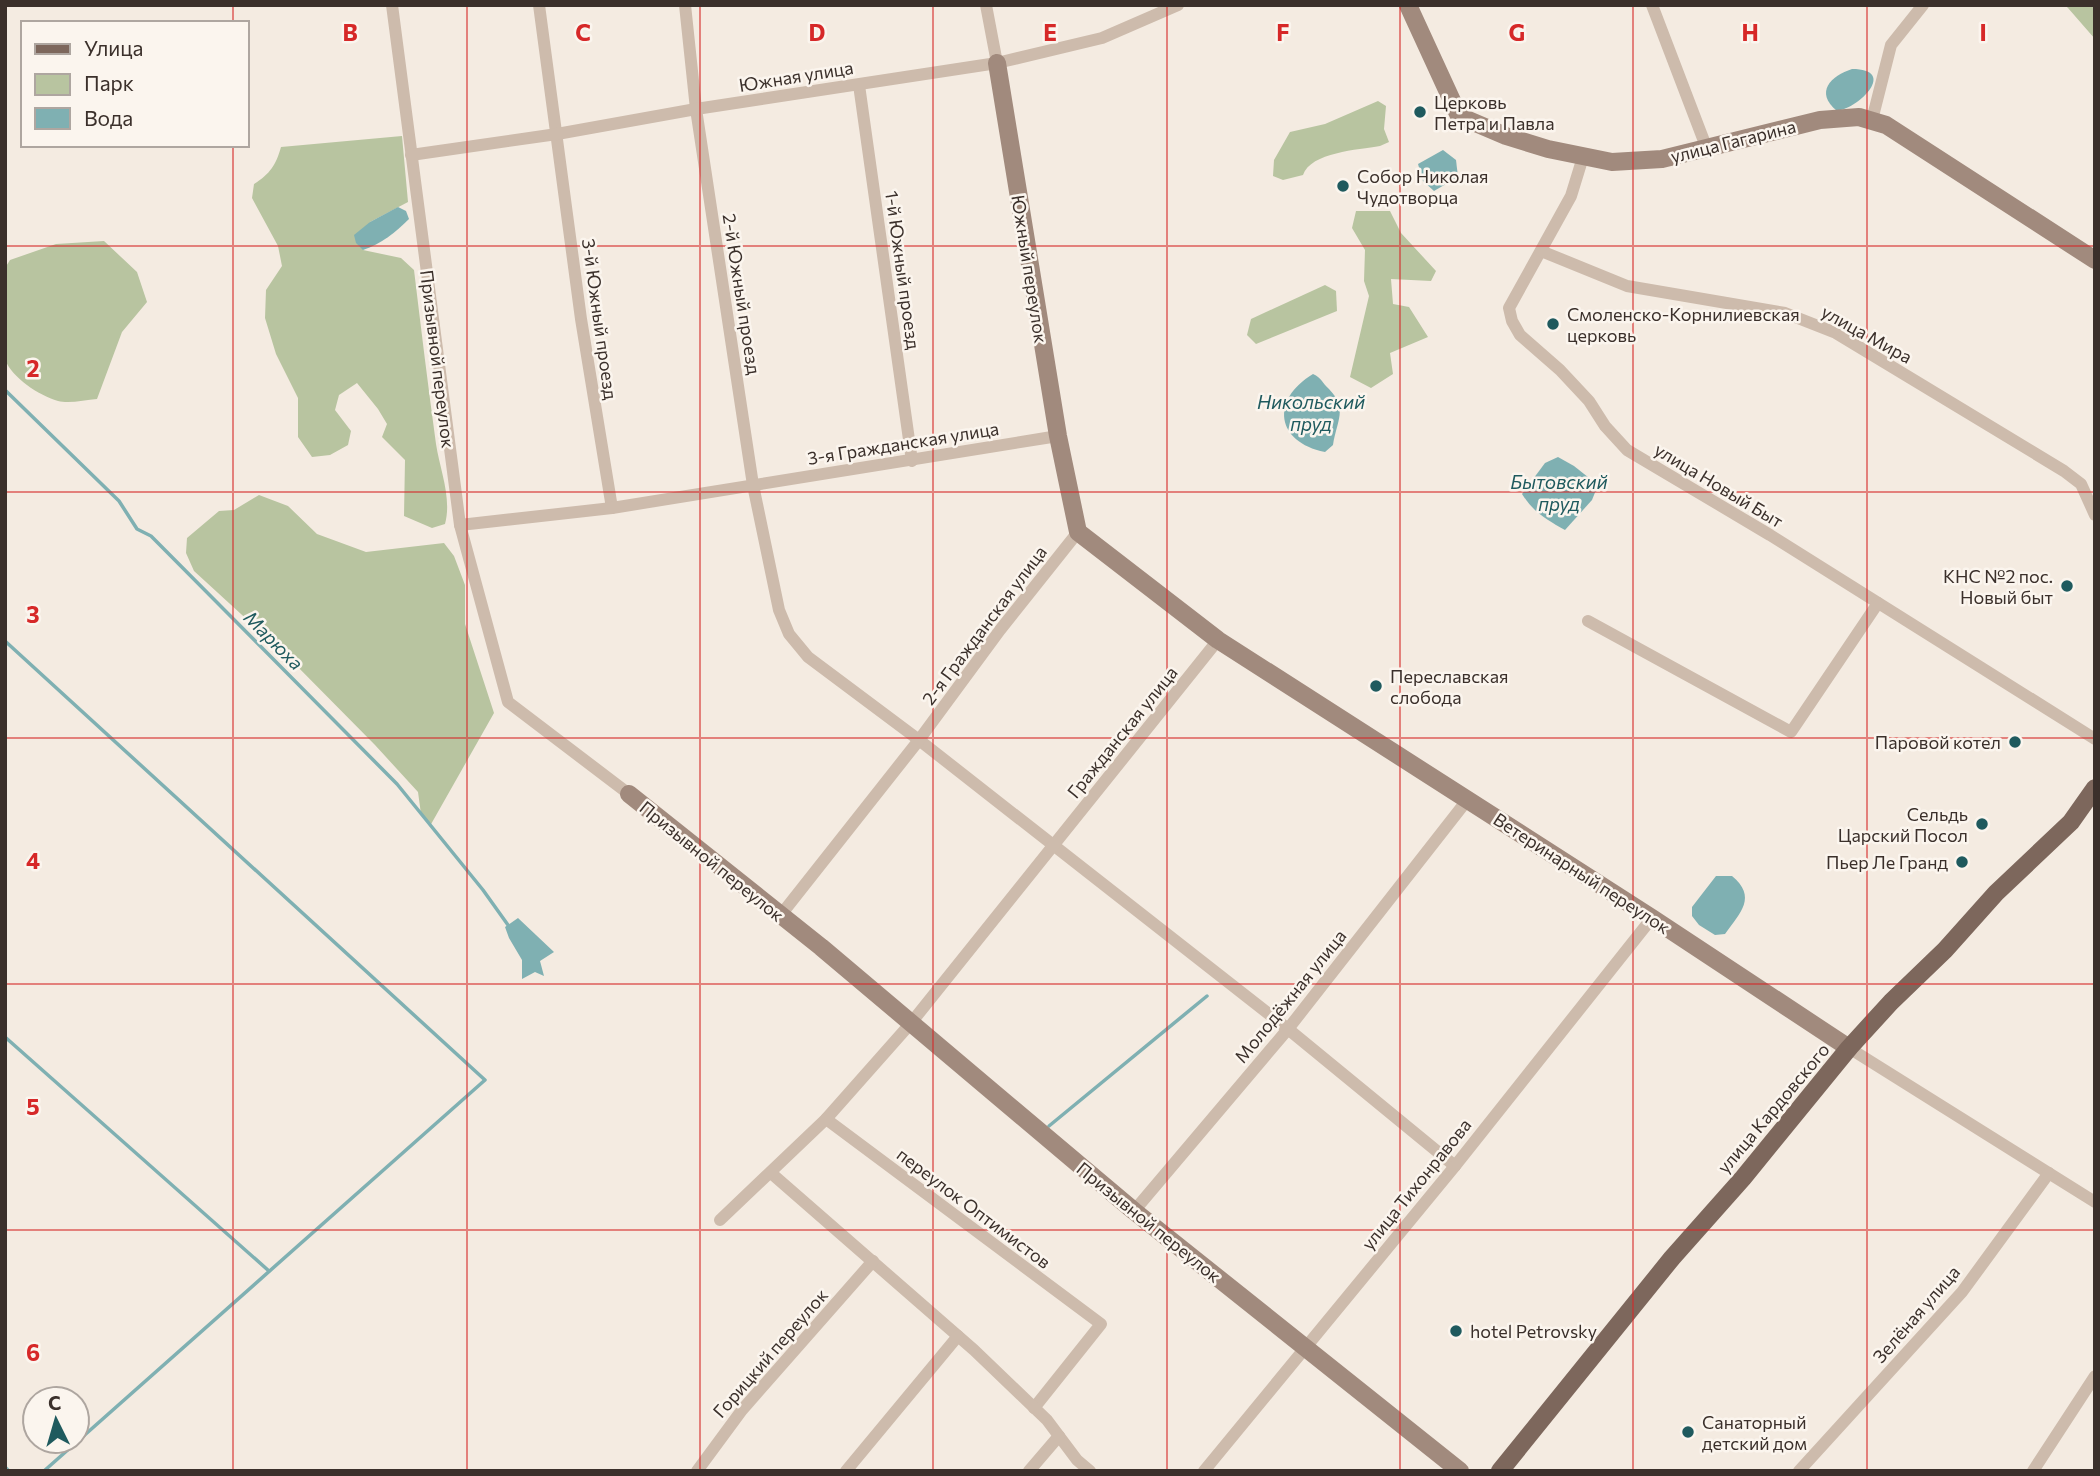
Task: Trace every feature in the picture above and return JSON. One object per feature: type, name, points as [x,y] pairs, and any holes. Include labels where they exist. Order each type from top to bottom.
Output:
[{"type":"main road","name":"улица Кардовского","points":[[1500,1471],[1672,1258],[1743,1178],[1849,1048],[1891,1002],[1945,950],[1996,893],[2071,822],[2095,788]]},
{"type":"street","name":"Призывной переулок","points":[[392,5],[460,525],[508,702],[629,794],[911,1023],[1134,1210],[1460,1471]]},
{"type":"street","name":"3-й Южный проезд","points":[[539,5],[581,318],[612,508]]},
{"type":"street","name":"2-й Южный проезд","points":[[685,5],[696,109],[753,485]]},
{"type":"street","name":"Южный переулок","points":[[985,5],[997,63],[1058,436],[1078,532]]},
{"type":"street","name":"Южная улица","points":[[411,155],[997,63],[1102,38],[1178,5]]},
{"type":"street","name":"улица Гагарина","points":[[1408,5],[1459,116],[1506,136],[1612,162],[1662,159],[1820,120],[1859,117],[1885,125],[2095,260]]},
{"type":"street","points":[[1652,5],[1707,149]]},
{"type":"street","points":[[1872,120],[1891,45],[1923,5]]},
{"type":"street","name":"1-й Южный проезд","points":[[859,85],[912,461]]},
{"type":"street","name":"улица Новый Быт","points":[[1583,157],[1571,196],[1510,308],[1512,321],[1520,335],[1590,401],[1605,426],[1627,450],[2095,738]]},
{"type":"street","name":"улица Мира","points":[[1541,251],[1627,286],[1786,313],[1836,333],[2064,471],[2081,484],[2095,515]]},
{"type":"street","name":"3-я Гражданская улица","points":[[460,525],[612,508],[1058,436]]},
{"type":"street","points":[[753,485],[779,610],[789,634],[808,657],[919,740],[1288,1029],[1455,1166]]},
{"type":"street","name":"Ветеринарный переулок","points":[[1078,532],[1219,640],[1849,1048],[2095,1202]]},
{"type":"street","name":"2-я Гражданская улица","points":[[780,916],[1078,532]]},
{"type":"street","points":[[1588,621],[1791,733],[1878,603]]},
{"type":"street","name":"Гражданская улица","points":[[720,1220],[826,1119],[911,1023],[1219,640]]},
{"type":"street","name":"Молодёжная улица","points":[[1134,1210],[1288,1029],[1468,800]]},
{"type":"street","name":"улица Тихонравова","points":[[1204,1471],[1455,1166],[1652,918]]},
{"type":"street","name":"переулок Оптимистов","points":[[826,1119],[1101,1324],[1034,1408]]},
{"type":"street","points":[[771,1173],[958,1336],[1034,1408],[1077,1460],[1090,1471]]},
{"type":"street","name":"Зелёная улица","points":[[1799,1471],[1962,1292],[2049,1173]]},
{"type":"street","name":"Горицкий переулок","points":[[697,1471],[742,1410],[873,1261]]},
{"type":"street","points":[[846,1471],[958,1336]]},
{"type":"street","points":[[2033,1471],[2095,1376]]},
{"type":"street","points":[[1029,1471],[1059,1436]]},
{"type":"green space","points":[[2065,5],[2095,5],[2095,39],[2068,8]]},
{"type":"green space","points":[[1378,101],[1386,106],[1384,129],[1389,142],[1325,157],[1315,161],[1303,175],[1283,180],[1273,176],[1274,160],[1290,132],[1325,124]]},
{"type":"green space","points":[[402,136],[408,202],[370,222],[363,250],[401,258],[414,270],[436,444],[447,504],[445,524],[432,528],[404,516],[405,460],[382,437],[387,424],[357,383],[339,395],[335,410],[351,431],[348,445],[330,455],[312,457],[298,437],[298,398],[276,354],[265,318],[266,290],[282,266],[278,246],[252,198],[254,184],[272,168],[281,147]]},
{"type":"green space","points":[[1356,211],[1390,211],[1401,233],[1436,271],[1431,281],[1391,279],[1393,304],[1409,307],[1428,337],[1390,353],[1393,374],[1371,388],[1350,377],[1369,296],[1364,281],[1365,250],[1352,228]]},
{"type":"green space","points":[[104,241],[137,272],[147,302],[122,332],[97,399],[58,401],[27,385],[5,360],[5,268],[10,260],[56,244]]},
{"type":"green space","points":[[1325,285],[1336,291],[1337,311],[1256,344],[1247,335],[1251,319]]},
{"type":"green space","points":[[259,495],[288,506],[317,534],[366,552],[444,543],[454,556],[465,585],[465,624],[494,713],[430,826],[421,814],[418,792],[375,745],[288,657],[194,571],[186,553],[187,538],[219,511],[234,510]]},
{"type":"water","points":[[1852,69],[1872,75],[1873,81],[1870,89],[1856,103],[1837,111],[1830,104],[1826,91],[1832,80]]},
{"type":"water","points":[[1443,150],[1456,160],[1458,177],[1434,191],[1423,181],[1418,164]]},
{"type":"water","points":[[398,207],[406,211],[409,219],[388,237],[363,250],[356,243],[354,235],[370,222]]},
{"type":"water","name":"Никольский пруд","points":[[1313,374],[1335,396],[1340,409],[1333,445],[1325,452],[1296,439],[1288,430],[1284,419],[1290,396],[1299,384]]},
{"type":"water","name":"Бытовский пруд","points":[[1558,457],[1598,485],[1592,500],[1565,530],[1536,511],[1522,494],[1545,463]]},
{"type":"water","points":[[1716,876],[1732,876],[1740,884],[1745,898],[1741,912],[1725,934],[1715,935],[1699,925],[1692,916],[1692,907]]},
{"type":"water","points":[[518,918],[554,952],[540,961],[544,976],[535,972],[522,979],[522,960],[505,927]]},
{"type":"waterway","name":"Марюха","points":[[5,390],[119,501],[137,529],[151,536],[397,784],[508,925]]},
{"type":"waterway","points":[[5,641],[485,1080],[44,1471]]},
{"type":"waterway","points":[[1049,1126],[1207,996]]},
{"type":"waterway","points":[[5,1037],[269,1271]]},
{"type":"waterway","points":[[5,1467],[9,1471]]},
{"type":"place","name":"Церковь Петра и Павла","points":[[1420,112]]},
{"type":"place","name":"Собор Николая Чудотворца","points":[[1343,186]]},
{"type":"place","name":"Смоленско-Корнилиевская церковь","points":[[1553,324]]},
{"type":"place","name":"КНС №2 пос. Новый быт","points":[[2067,586]]},
{"type":"place","name":"Переславская слобода","points":[[1376,686]]},
{"type":"place","name":"Паровой котел","points":[[2015,742]]},
{"type":"place","name":"Сельдь Царский Посол","points":[[1982,824]]},
{"type":"place","name":"Пьер Ле Гранд","points":[[1962,862]]},
{"type":"place","name":"hotel Petrovsky","points":[[1456,1331]]},
{"type":"place","name":"Санаторный детский дом","points":[[1688,1432]]}]
